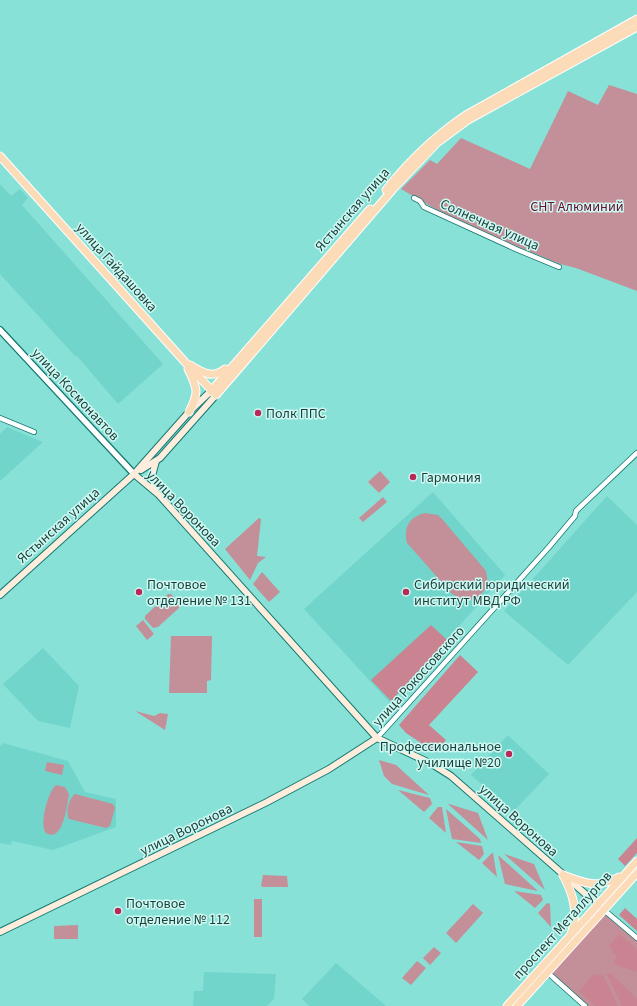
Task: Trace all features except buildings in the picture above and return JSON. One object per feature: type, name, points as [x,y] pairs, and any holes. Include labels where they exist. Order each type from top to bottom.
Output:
[{"type":"main road","name":"Ястынская улица","points":[[0,595],[134,474],[189,412],[214,393],[241,356],[398,175],[433,141],[466,115],[637,19]]},
{"type":"main road","name":"Ястынская улица","points":[[134,474],[156,460],[394,188],[437,143],[468,120],[637,27]]},
{"type":"main road","name":"улица Гайдашовка","points":[[0,156],[214,393]]},
{"type":"main road","points":[[185,362],[212,375],[219,374],[241,356]]},
{"type":"main road","points":[[185,362],[197,390],[195,401],[189,412]]},
{"type":"main road","points":[[156,460],[152,480],[159,496]]},
{"type":"main road","name":"улица Воронова","points":[[134,474],[159,496],[377,738],[432,764],[451,776],[598,905]]},
{"type":"main road","name":"улица Воронова","points":[[0,932],[261,806],[329,769],[377,738]]},
{"type":"main road","name":"проспект Металлургов","points":[[517,1006],[570,935],[637,861]]},
{"type":"main road","points":[[563,875],[596,885],[611,882],[629,870]]},
{"type":"main road","name":"проспект Металлургов","points":[[507,1006],[604,910],[637,873]]},
{"type":"main road","points":[[563,875],[573,895],[574,919],[570,935]]},
{"type":"main road","points":[[598,905],[604,910]]},
{"type":"street","name":"Солнечная улица","points":[[414,198],[420,201],[424,207],[559,267]]},
{"type":"street","name":"улица Космонавтов","points":[[0,330],[134,474]]},
{"type":"street","points":[[0,418],[34,432]]},
{"type":"street","name":"улица Рокоссовского","points":[[377,738],[549,547],[575,516],[576,511],[637,453]]},
{"type":"street","points":[[604,910],[637,938]]},
{"type":"street","points":[[544,970],[585,1006]]},
{"type":"shaded area","points":[[0,184],[11,196],[20,189],[28,198],[22,205],[163,364],[118,404],[77,356],[76,357],[0,274]]},
{"type":"shaded area","points":[[7,427],[43,442],[0,481],[0,434]]},
{"type":"shaded area","name":"Сибирский юридический институт МВД РФ","points":[[433,492],[505,575],[390,703],[304,609]]},
{"type":"shaded area","points":[[607,496],[637,525],[637,592],[568,665],[504,611]]},
{"type":"shaded area","points":[[431,625],[447,640],[391,701],[371,680]]},
{"type":"shaded area","points":[[43,648],[79,686],[70,728],[38,721],[3,684]]},
{"type":"shaded area","points":[[460,655],[478,672],[429,725],[446,740],[436,753],[406,733],[399,725]]},
{"type":"shaded area","name":"Профессиональное училище №20","points":[[508,735],[549,774],[513,812],[471,775]]},
{"type":"shaded area","points":[[3,743],[68,761],[85,792],[116,799],[116,827],[53,850],[12,841],[11,845],[0,843],[0,746]]},
{"type":"shaded area","points":[[637,838],[637,853],[625,866],[618,859]]},
{"type":"shaded area","points":[[625,908],[637,919],[637,931],[619,915]]},
{"type":"shaded area","points":[[619,934],[637,949],[637,972],[614,964],[616,956],[609,946]]},
{"type":"shaded area","points":[[336,963],[386,1006],[309,1006],[302,999]]},
{"type":"shaded area","points":[[204,972],[276,974],[274,999],[267,1006],[193,1006],[194,991],[203,991]]},
{"type":"shaded area","points":[[610,973],[637,999],[637,1006],[622,1006],[607,974]]},
{"type":"shaded area","points":[[594,974],[603,975],[618,1006],[595,1006],[579,991]]},
{"type":"green space","name":"СНТ Алюминий","points":[[609,85],[637,94],[637,291],[576,268],[560,264],[458,222],[401,189],[430,160],[437,164],[461,138],[530,169],[568,91],[598,105]]},
{"type":"green space","points":[[380,471],[390,482],[379,493],[368,482]]},
{"type":"green space","points":[[383,497],[387,502],[363,522],[359,518]]},
{"type":"green space","points":[[425,513],[438,515],[486,571],[488,584],[485,590],[476,599],[464,600],[452,594],[407,543],[406,533],[408,524],[415,517]]},
{"type":"green space","points":[[259,518],[261,519],[257,556],[266,557],[258,563],[250,580],[225,549]]},
{"type":"green space","points":[[262,572],[280,592],[269,602],[253,584]]},
{"type":"green space","points":[[168,594],[171,594],[179,603],[179,608],[158,627],[153,628],[145,619],[145,616]]},
{"type":"green space","points":[[143,620],[154,634],[147,640],[136,626]]},
{"type":"green space","points":[[171,636],[212,636],[211,680],[207,681],[207,693],[169,693]]},
{"type":"green space","points":[[135,711],[154,716],[160,713],[168,714],[165,730]]},
{"type":"green space","points":[[379,760],[396,765],[429,795],[392,784],[384,776]]},
{"type":"green space","points":[[47,762],[64,765],[62,775],[45,771]]},
{"type":"green space","points":[[56,785],[65,787],[69,794],[63,822],[56,833],[52,835],[46,833],[43,823],[47,801]]},
{"type":"green space","points":[[398,790],[430,798],[432,804],[424,812]]},
{"type":"green space","points":[[75,794],[113,804],[115,808],[110,826],[106,828],[69,819],[67,813],[68,806]]},
{"type":"green space","points":[[448,804],[478,813],[488,840]]},
{"type":"green space","points":[[438,807],[442,807],[446,833],[429,818]]},
{"type":"green space","points":[[446,809],[480,839],[481,843],[452,839]]},
{"type":"green space","points":[[456,842],[482,846],[484,854],[479,860]]},
{"type":"green space","points":[[493,853],[497,877],[482,863]]},
{"type":"green space","points":[[504,854],[534,864],[545,890]]},
{"type":"green space","points":[[498,855],[538,891],[505,884]]},
{"type":"green space","points":[[263,875],[287,876],[288,887],[263,887],[261,886]]},
{"type":"green space","points":[[514,891],[541,895],[543,900],[535,908]]},
{"type":"green space","points":[[254,899],[262,899],[262,937],[254,937]]},
{"type":"green space","points":[[547,903],[550,904],[551,927],[538,913]]},
{"type":"green space","points":[[473,904],[483,913],[456,943],[446,933]]},
{"type":"green space","points":[[604,910],[637,938],[637,1006],[585,1006],[547,972]]},
{"type":"green space","points":[[78,925],[78,939],[54,939],[54,926]]},
{"type":"green space","points":[[434,947],[441,953],[430,965],[423,958]]},
{"type":"green space","points":[[417,961],[426,968],[411,985],[402,978]]},
{"type":"place","name":"Полк ППС","points":[[258,413]]},
{"type":"place","name":"Гармония","points":[[413,477]]},
{"type":"place","name":"Почтовое отделение № 131","points":[[139,592]]},
{"type":"place","name":"Сибирский юридический институт МВД РФ","points":[[406,592]]},
{"type":"place","name":"Профессиональное училище №20","points":[[509,754]]},
{"type":"place","name":"Почтовое отделение № 112","points":[[118,911]]}]
